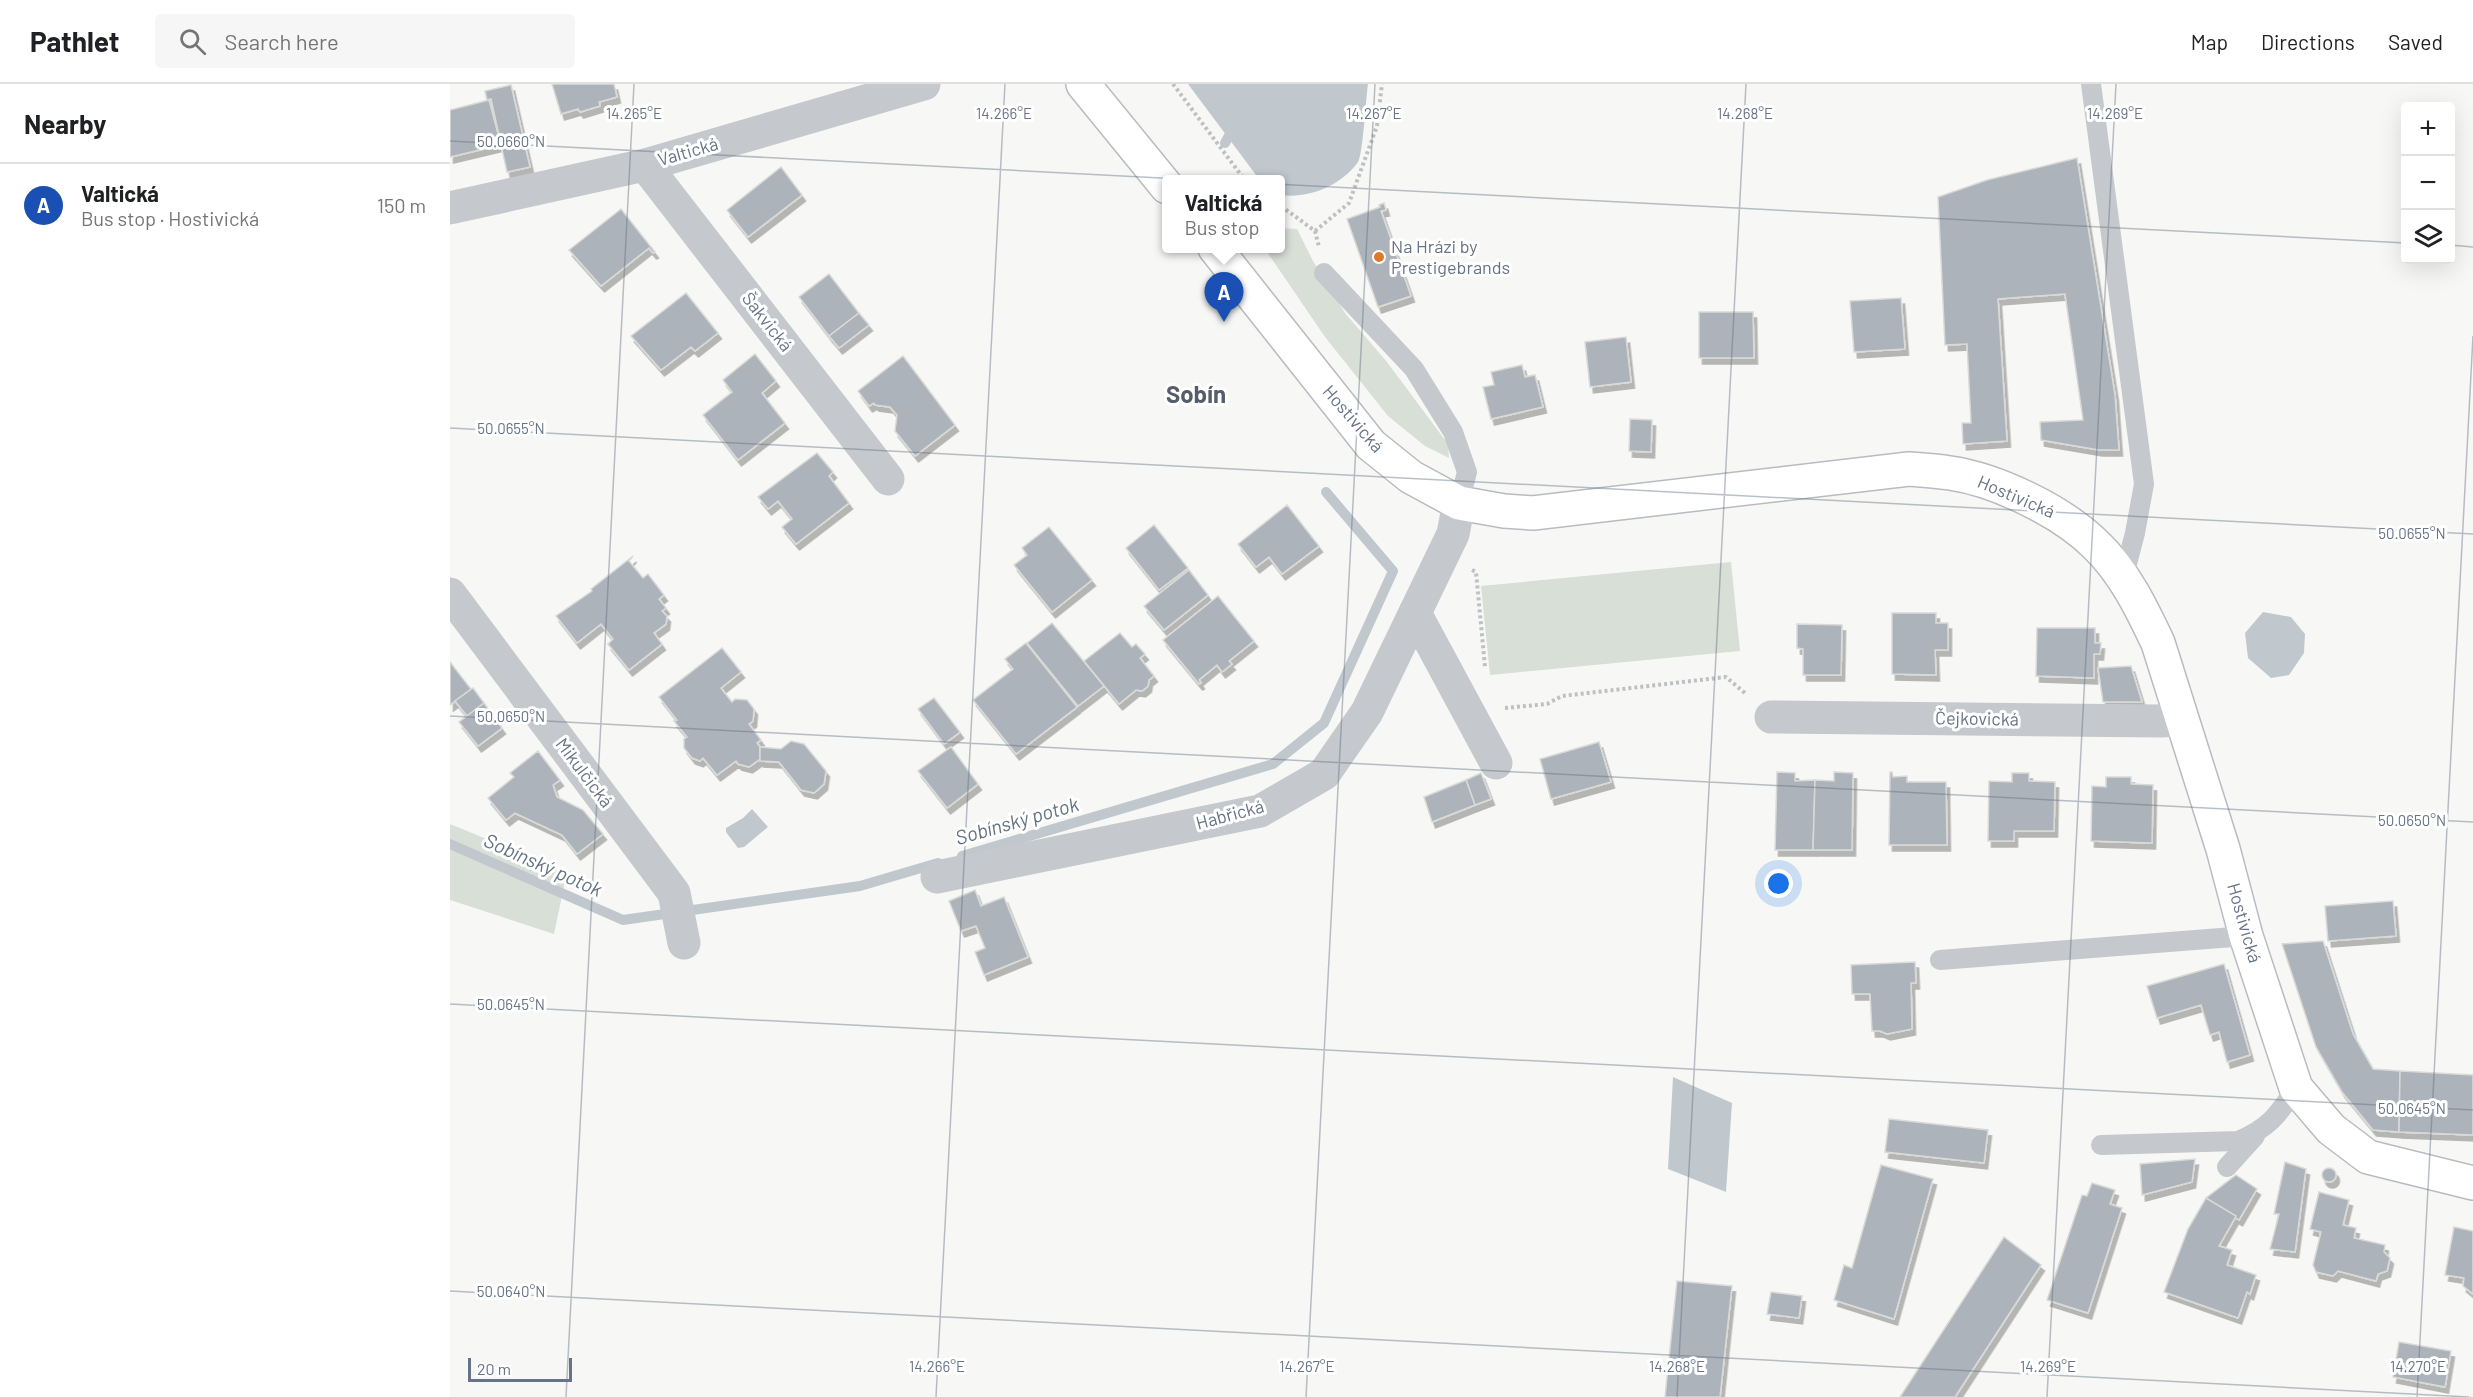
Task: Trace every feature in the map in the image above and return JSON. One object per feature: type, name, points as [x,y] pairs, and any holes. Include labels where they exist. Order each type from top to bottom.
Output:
[{"type":"street","name":"Valtická","points":[[450,208],[645,165],[924,84]]},
{"type":"street","points":[[1083,84],[1162,181]]},
{"type":"street","name":"Šakvická","points":[[645,165],[888,479]]},
{"type":"street","name":"Hostivická","points":[[1218,253],[1371,445],[1411,477],[1460,503],[1504,511],[1533,513],[1909,469],[1951,473],[1988,482],[2061,516],[2098,546],[2123,579],[2158,643],[2223,849],[2246,936],[2296,1088],[2331,1129],[2368,1157],[2473,1183]]},
{"type":"street","name":"Habřická","points":[[937,877],[1260,811],[1324,774],[1367,712],[1453,534],[1460,503]]},
{"type":"street","name":"Mikulčická","points":[[450,594],[674,893],[684,943]]},
{"type":"street","points":[[1415,613],[1496,763]]},
{"type":"street","name":"Čejkovická","points":[[1771,717],[2160,722],[2182,720]]},
{"type":"lane","points":[[2091,84],[2144,484],[2123,579]]},
{"type":"lane","points":[[1324,273],[1414,369],[1453,432],[1467,472],[1460,503]]},
{"type":"lane","points":[[1940,960],[2246,936]]},
{"type":"lane","points":[[2226,1167],[2259,1132],[2275,1119],[2296,1088]]},
{"type":"lane","points":[[2101,1145],[2238,1141],[2259,1132]]},
{"type":"path","points":[[1173,84],[1240,175]]},
{"type":"path","points":[[1315,231],[1348,203],[1377,126],[1382,84]]},
{"type":"path","points":[[1285,209],[1315,231],[1324,273]]},
{"type":"path","points":[[1478,589],[1486,678]]},
{"type":"path","points":[[1501,701],[1506,708],[1547,704],[1562,696],[1726,677],[1771,717]]},
{"type":"shaded area","points":[[1188,84],[1368,84],[1360,157],[1343,177],[1324,189],[1292,196],[1285,195],[1285,175],[1256,175]]},
{"type":"shaded area","points":[[1285,228],[1297,229],[1313,261],[1345,313],[1387,362],[1448,444],[1449,458],[1425,446],[1388,416],[1325,337],[1268,253],[1285,253]]},
{"type":"shaded area","points":[[1731,562],[1740,651],[1490,675],[1481,586]]},
{"type":"shaded area","points":[[2263,612],[2291,617],[2305,634],[2304,653],[2289,675],[2271,678],[2248,658],[2245,633]]},
{"type":"shaded area","points":[[752,809],[768,827],[744,847],[738,848],[726,832],[726,828],[743,818]]},
{"type":"shaded area","points":[[450,824],[567,872],[554,934],[450,900]]},
{"type":"shaded area","points":[[1673,1077],[1732,1103],[1726,1192],[1668,1169]]},
{"type":"building","points":[[552,84],[614,84],[617,97],[599,102],[600,106],[580,112],[578,109],[561,114]]},
{"type":"building","points":[[511,85],[530,167],[507,172],[491,99],[487,100],[485,91]]},
{"type":"building","points":[[489,100],[501,145],[450,157],[450,110]]},
{"type":"building","points":[[2077,158],[2115,395],[2119,450],[2099,450],[2041,440],[2040,422],[2083,420],[2065,294],[1998,299],[2007,441],[1963,444],[1962,423],[1971,423],[1967,344],[1945,345],[1938,197],[1987,180]]},
{"type":"building","points":[[781,167],[802,195],[748,237],[727,210]]},
{"type":"building","name":"Na Hrázi by Prestigebrands","points":[[1384,203],[1386,210],[1381,211],[1411,296],[1378,307],[1347,219],[1380,207],[1379,205]]},
{"type":"building","points":[[621,209],[655,252],[653,253],[649,248],[601,286],[569,250]]},
{"type":"building","points":[[829,274],[859,313],[829,336],[799,297]]},
{"type":"building","points":[[686,293],[718,333],[695,351],[691,347],[661,370],[631,336]]},
{"type":"building","points":[[1901,298],[1905,349],[1854,352],[1850,301]]},
{"type":"building","points":[[1699,312],[1753,312],[1754,358],[1699,358]]},
{"type":"building","points":[[859,313],[869,325],[839,348],[829,336]]},
{"type":"building","points":[[1626,337],[1631,382],[1590,387],[1585,342]]},
{"type":"building","points":[[755,354],[776,381],[762,393],[785,423],[738,460],[703,415],[732,392],[723,380]]},
{"type":"building","points":[[903,356],[955,425],[915,456],[895,431],[897,415],[890,407],[874,403],[869,406],[858,391]]},
{"type":"building","points":[[1522,365],[1525,377],[1535,375],[1543,407],[1491,419],[1483,387],[1494,385],[1491,372]]},
{"type":"building","points":[[1630,419],[1652,420],[1651,452],[1629,451]]},
{"type":"building","points":[[817,453],[833,472],[829,476],[849,503],[796,544],[782,527],[792,519],[778,501],[768,509],[758,497]]},
{"type":"building","points":[[1287,505],[1319,546],[1282,574],[1269,557],[1256,567],[1238,544]]},
{"type":"building","points":[[1154,525],[1188,568],[1159,590],[1126,548]]},
{"type":"building","points":[[1049,527],[1092,580],[1052,612],[1014,565],[1027,555],[1022,548]]},
{"type":"building","points":[[633,556],[629,561],[643,578],[648,574],[664,595],[659,599],[666,608],[662,611],[667,616],[666,624],[654,633],[662,644],[629,670],[608,644],[613,639],[601,624],[577,643],[556,616],[592,591],[591,589]]},
{"type":"building","points":[[1189,570],[1208,595],[1164,630],[1144,606]]},
{"type":"building","points":[[1218,596],[1254,641],[1229,661],[1232,664],[1222,672],[1217,665],[1199,680],[1201,683],[1199,684],[1163,640]]},
{"type":"building","points":[[1892,613],[1936,613],[1936,623],[1948,623],[1948,650],[1935,650],[1936,675],[1892,674]]},
{"type":"building","points":[[1052,623],[1104,686],[1078,706],[1027,643]]},
{"type":"building","points":[[1797,624],[1842,625],[1841,675],[1803,675],[1803,649],[1797,648]]},
{"type":"building","points":[[2037,628],[2095,628],[2095,643],[2101,643],[2100,654],[2094,654],[2094,678],[2036,676]]},
{"type":"building","points":[[1120,633],[1132,647],[1136,644],[1145,654],[1140,658],[1154,676],[1142,691],[1136,690],[1119,704],[1084,661]]},
{"type":"building","points":[[1026,643],[1077,707],[1016,754],[973,700],[1013,669],[1005,659]]},
{"type":"building","points":[[722,648],[741,672],[721,688],[732,702],[735,699],[747,700],[754,709],[753,721],[749,724],[761,740],[757,743],[760,747],[760,759],[749,767],[738,764],[736,761],[717,775],[703,758],[700,761],[692,758],[684,748],[684,739],[687,737],[659,697]]},
{"type":"building","points":[[450,662],[471,689],[450,705]]},
{"type":"building","points":[[2131,666],[2142,702],[2103,702],[2098,668]]},
{"type":"building","points":[[473,688],[484,703],[467,716],[455,701]]},
{"type":"building","points":[[934,698],[960,732],[944,744],[918,709]]},
{"type":"building","points":[[484,703],[502,728],[478,746],[459,722]]},
{"type":"building","points":[[791,741],[804,744],[826,771],[824,784],[814,793],[801,790],[779,762],[760,761],[760,747],[781,749]]},
{"type":"building","points":[[1599,742],[1611,782],[1551,799],[1540,759]]},
{"type":"building","points":[[951,747],[978,784],[947,808],[918,771]]},
{"type":"building","points":[[538,751],[560,780],[553,785],[557,797],[583,810],[603,834],[577,854],[562,835],[515,813],[506,820],[488,798],[514,777],[510,773]]},
{"type":"building","points":[[1777,772],[1795,773],[1795,781],[1815,780],[1813,850],[1775,850]]},
{"type":"building","points":[[1834,772],[1853,773],[1852,850],[1813,850],[1815,780],[1834,781]]},
{"type":"building","points":[[1890,772],[1893,777],[1907,776],[1907,782],[1946,782],[1947,845],[1889,845]]},
{"type":"building","points":[[1481,773],[1491,799],[1475,805],[1466,780]]},
{"type":"building","points":[[2012,773],[2029,773],[2029,781],[2055,782],[2054,831],[2014,831],[2014,841],[1988,841],[1989,781],[2012,782]]},
{"type":"building","points":[[2106,777],[2131,777],[2131,784],[2153,785],[2152,843],[2091,841],[2092,786],[2106,787]]},
{"type":"building","points":[[1466,780],[1475,805],[1432,822],[1424,797]]},
{"type":"building","points":[[975,890],[981,906],[1004,897],[1028,957],[984,975],[975,952],[985,948],[976,926],[961,931],[949,901]]},
{"type":"building","points":[[2393,901],[2396,936],[2328,941],[2325,906]]},
{"type":"building","points":[[2323,941],[2353,1034],[2373,1069],[2400,1071],[2399,1132],[2373,1130],[2342,1092],[2316,1047],[2282,944]]},
{"type":"building","points":[[1915,962],[1916,983],[1911,983],[1912,1029],[1887,1034],[1872,1031],[1870,994],[1852,994],[1851,965]]},
{"type":"building","points":[[2224,964],[2250,1055],[2227,1062],[2219,1032],[2210,1035],[2201,1005],[2157,1018],[2147,986]]},
{"type":"building","points":[[2400,1071],[2473,1075],[2473,1135],[2399,1132]]},
{"type":"building","points":[[1889,1119],[1988,1130],[1984,1163],[1885,1152]]},
{"type":"building","points":[[2195,1159],[2192,1182],[2142,1195],[2140,1164]]},
{"type":"building","points":[[2285,1162],[2306,1169],[2295,1252],[2270,1249],[2279,1214],[2274,1214]]},
{"type":"building","points":[[1881,1165],[1933,1179],[1894,1319],[1834,1300],[1844,1265],[1852,1268]]},
{"type":"building","points":[[2326,1168],[2332,1168],[2336,1175],[2332,1182],[2326,1182],[2322,1178],[2322,1172]]},
{"type":"building","points":[[2236,1175],[2257,1189],[2239,1220],[2206,1198]]},
{"type":"building","points":[[2092,1183],[2115,1190],[2110,1204],[2122,1208],[2088,1313],[2047,1300],[2082,1195],[2087,1196]]},
{"type":"building","points":[[2319,1192],[2349,1200],[2343,1225],[2356,1228],[2354,1238],[2385,1245],[2384,1252],[2390,1258],[2387,1271],[2378,1274],[2376,1281],[2338,1271],[2333,1276],[2316,1272],[2313,1265],[2321,1232],[2310,1229]]},
{"type":"building","points":[[2206,1198],[2236,1216],[2219,1246],[2232,1250],[2227,1265],[2256,1275],[2250,1294],[2247,1292],[2238,1318],[2164,1292],[2188,1229]]},
{"type":"building","points":[[2454,1227],[2473,1231],[2473,1294],[2463,1286],[2464,1278],[2445,1275]]},
{"type":"building","points":[[2004,1237],[2041,1265],[1955,1397],[1900,1397]]},
{"type":"building","points":[[1677,1281],[1732,1286],[1720,1397],[1665,1397]]},
{"type":"building","points":[[1771,1292],[1802,1296],[1799,1318],[1767,1314]]},
{"type":"building","points":[[2399,1342],[2451,1351],[2445,1387],[2393,1377]]},
{"type":"waterway","name":"Sobínský potok","points":[[1225,143],[1235,125]]},
{"type":"waterway","name":"Sobínský potok","points":[[962,856],[1273,764],[1324,723],[1393,571],[1326,492]]},
{"type":"waterway","name":"Sobínský potok","points":[[450,844],[623,920],[860,886],[938,863]]},
{"type":"place","name":"Na Hrázi by Prestigebrands","points":[[1379,257]]},
{"type":"place","name":"Valtická","points":[[1224,322]]},
{"type":"district","name":"Sobín","points":[[1196,395]]}]
